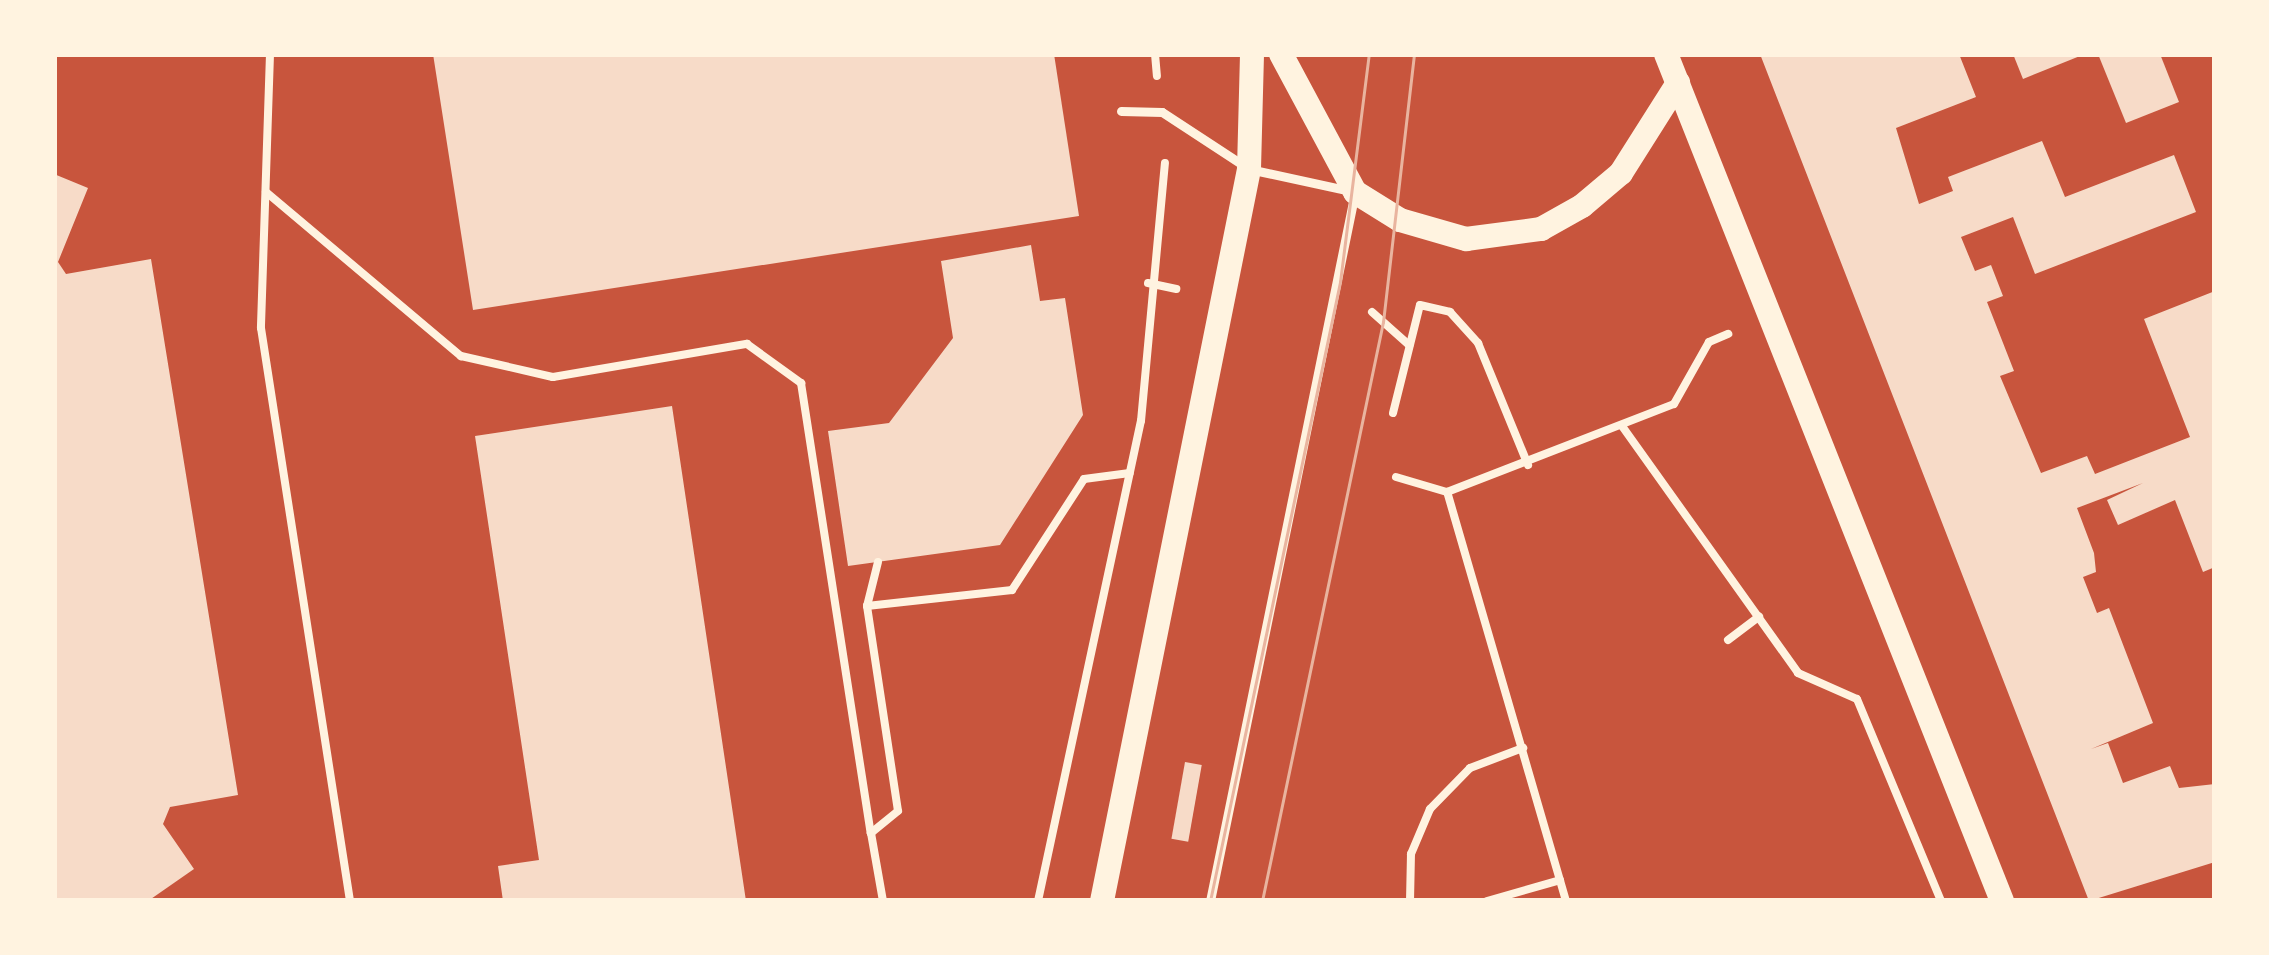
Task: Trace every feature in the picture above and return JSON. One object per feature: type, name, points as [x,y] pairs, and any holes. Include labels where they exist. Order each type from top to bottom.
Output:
[{"type":"main road","points":[[1102,901],[1249,169],[1252,54]]},
{"type":"main road","points":[[1281,54],[1355,193],[1447,236],[1541,229],[1621,173],[1678,83]]},
{"type":"main road","points":[[1666,54],[2002,901]]},
{"type":"lane","points":[[1120,112],[1162,112],[1249,169],[1355,193],[1210,901]]},
{"type":"path","points":[[270,54],[261,328],[350,901]]},
{"type":"path","points":[[1038,901],[1130,473],[1166,186],[1155,54]]},
{"type":"path","points":[[266,192],[461,356],[553,377],[747,344],[801,383],[883,901]]},
{"type":"path","points":[[1394,413],[1420,305],[1450,312],[1478,344],[1528,465]]},
{"type":"path","points":[[1396,477],[1447,492],[1528,465],[1674,404],[1709,342],[1772,315]]},
{"type":"path","points":[[1622,426],[1798,673],[1857,699],[1941,901]]},
{"type":"path","points":[[867,605],[1012,590],[1084,479],[1130,473]]},
{"type":"path","points":[[1447,492],[1566,901]]},
{"type":"path","points":[[871,833],[898,812],[867,605],[878,562]]},
{"type":"path","points":[[1728,640],[1759,617]]},
{"type":"path","points":[[1410,901],[1411,854],[1430,808],[1470,768],[1523,748]]},
{"type":"path","points":[[1487,901],[1560,880]]},
{"type":"building","points":[[433,54],[1054,54],[1079,216],[473,310]]},
{"type":"building","points":[[1760,54],[1959,54],[1976,97],[1896,128],[1919,204],[1953,191],[1948,177],[2042,141],[2065,197],[2174,155],[2196,212],[2035,274],[2013,217],[1961,237],[1975,271],[1991,265],[2003,296],[1987,302],[2014,371],[2000,376],[2041,473],[2087,456],[2095,474],[2190,437],[2144,319],[2215,291],[2215,567],[2203,572],[2175,500],[2118,525],[2107,500],[2143,483],[2077,508],[2096,572],[2083,577],[2097,613],[2109,608],[2153,723],[2091,749],[2108,743],[2123,783],[2170,766],[2179,788],[2215,784],[2215,862],[2089,901]]},
{"type":"building","points":[[2013,54],[2085,54],[2023,79]]},
{"type":"building","points":[[2098,54],[2160,54],[2179,102],[2126,123]]},
{"type":"building","points":[[54,174],[88,188],[58,262],[66,274],[151,259],[238,795],[170,807],[163,824],[194,869],[148,901],[54,901]]},
{"type":"building","points":[[1031,245],[1040,301],[1065,298],[1083,415],[1000,545],[848,566],[828,431],[889,423],[953,338],[941,261]]},
{"type":"building","points":[[672,406],[746,901],[503,901],[498,866],[539,860],[475,436]]},
{"type":"building","points":[[1185,762],[1202,765],[1188,842],[1171,839]]},
{"type":"tram line","points":[[1210,901],[1340,282],[1369,54]]},
{"type":"tram line","points":[[1262,901],[1383,322],[1414,54]]}]
